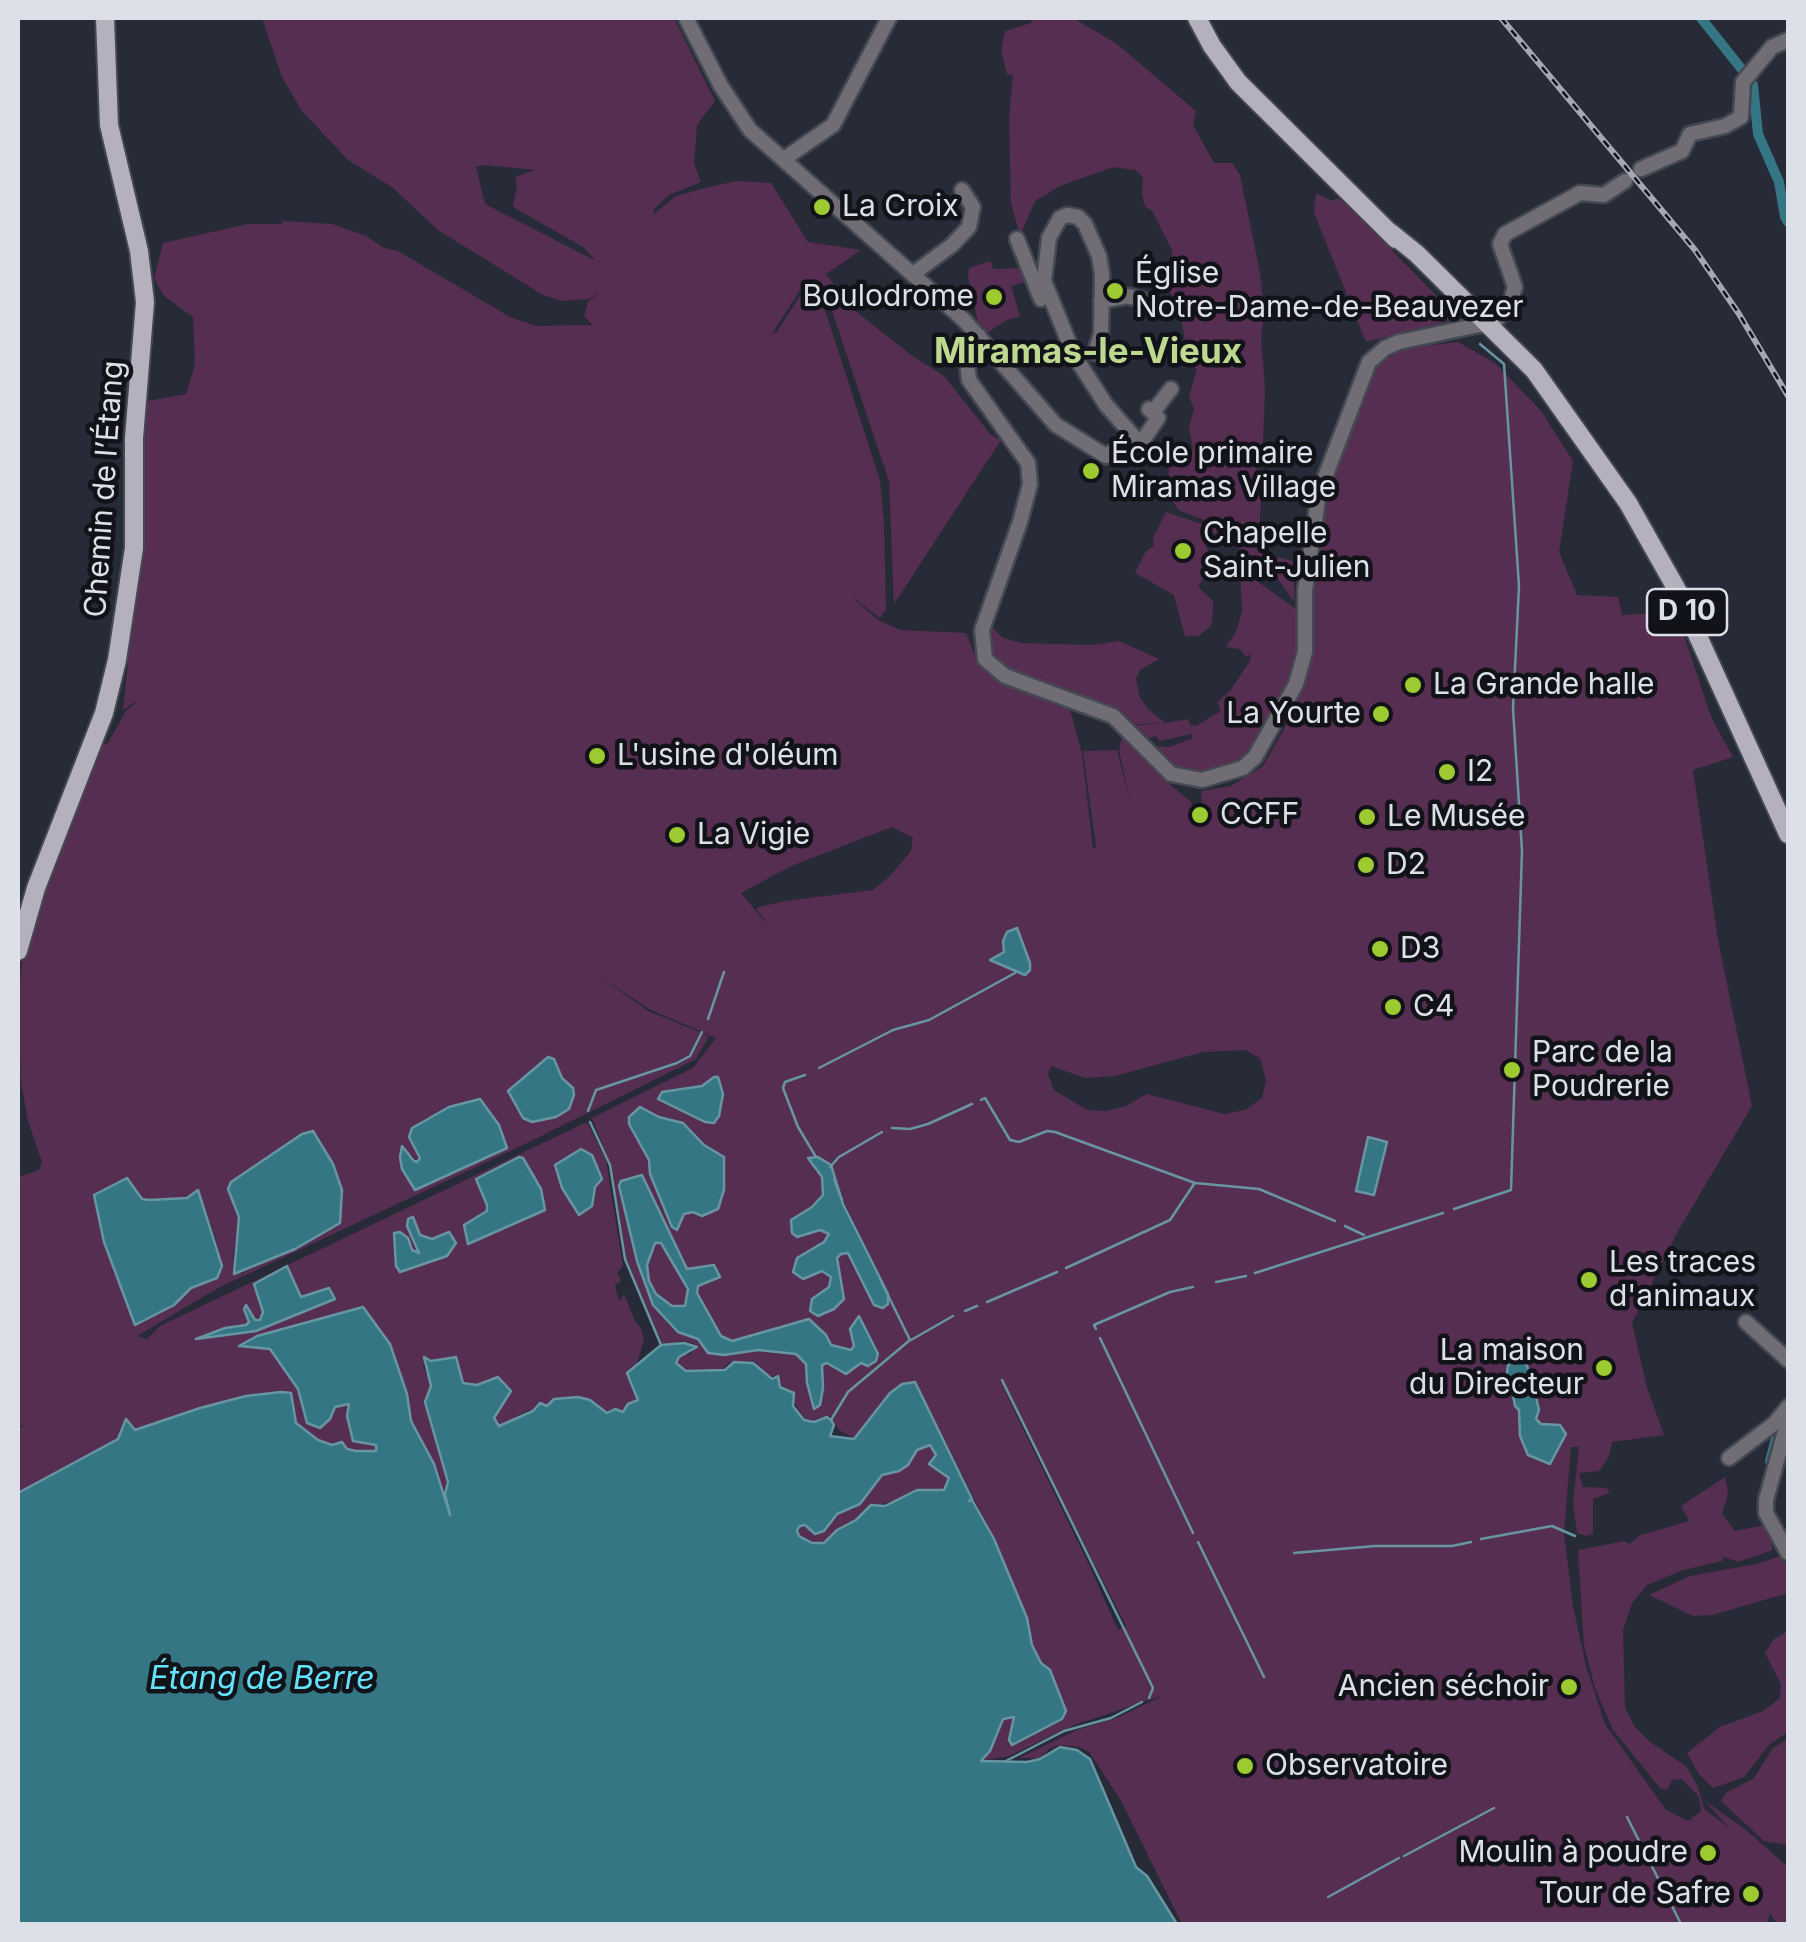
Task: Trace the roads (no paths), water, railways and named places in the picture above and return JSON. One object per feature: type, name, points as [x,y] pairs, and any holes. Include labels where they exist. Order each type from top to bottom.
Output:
[{"type":"main road","name":"Chemin de l’Étang","points":[[18,951],[36,888],[104,714],[127,605],[134,548],[134,438],[145,302],[138,251],[108,125],[105,18]]},
{"type":"main road","name":"D 10","points":[[1198,18],[1238,82],[1560,405]]},
{"type":"main road","name":"D 10","points":[[1390,233],[1441,288],[1534,370],[1628,503],[1658,552],[1788,834]]},
{"type":"street","points":[[686,18],[721,86],[750,130],[979,336],[1056,426],[1106,456],[1145,437],[1153,413],[1171,389]]},
{"type":"street","points":[[784,159],[833,125],[889,18]]},
{"type":"street","points":[[1642,169],[1682,152],[1690,134],[1725,126],[1741,117],[1744,82],[1772,47],[1788,40]]},
{"type":"street","points":[[979,336],[966,354],[969,380],[1028,463],[1030,484],[982,630],[982,650],[993,669],[1113,716],[1171,774],[1189,780],[1229,774],[1256,756],[1296,684],[1305,652],[1306,580],[1318,494],[1369,362],[1394,344],[1483,327],[1508,306],[1516,287],[1500,244],[1505,234],[1580,193],[1604,195],[1625,181]]},
{"type":"street","points":[[912,274],[952,246],[969,227],[973,214],[970,200],[962,190]]},
{"type":"street","points":[[1095,353],[1100,334],[1102,274],[1085,224],[1074,216],[1060,218],[1049,238],[1044,281],[1074,356],[1106,405],[1135,438],[1122,448]]},
{"type":"street","points":[[1017,239],[1045,307],[1057,317]]},
{"type":"street","points":[[1101,301],[1128,296],[1149,302]]},
{"type":"street","points":[[1746,1322],[1788,1360]]},
{"type":"street","points":[[1728,1458],[1775,1423],[1788,1407]]},
{"type":"street","points":[[1788,1420],[1766,1500],[1766,1513],[1788,1553]]},
{"type":"water","points":[[1017,928],[1030,963],[1025,975],[990,960],[1004,952],[1007,932]]},
{"type":"water","points":[[548,1057],[554,1059],[574,1095],[569,1109],[556,1117],[532,1122],[523,1118],[508,1091]]},
{"type":"water","points":[[718,1077],[723,1094],[714,1123],[658,1099],[662,1092],[702,1086]]},
{"type":"water","points":[[480,1099],[499,1125],[507,1148],[415,1190],[402,1169],[400,1157],[402,1146],[414,1161],[420,1158],[409,1137],[412,1128],[449,1107]]},
{"type":"water","points":[[640,1107],[683,1123],[704,1145],[724,1157],[724,1190],[718,1209],[702,1216],[684,1214],[677,1230],[672,1227],[650,1174],[649,1160],[629,1124],[629,1117]]},
{"type":"water","points":[[313,1131],[333,1164],[342,1190],[340,1223],[295,1249],[234,1274],[239,1217],[228,1189],[231,1182],[302,1134]]},
{"type":"water","points":[[1368,1137],[1387,1142],[1374,1195],[1356,1191]]},
{"type":"water","points":[[581,1149],[592,1155],[602,1179],[595,1187],[592,1206],[579,1215],[562,1188],[555,1165]]},
{"type":"water","points":[[519,1157],[541,1189],[545,1210],[468,1244],[464,1225],[487,1211],[476,1179]]},
{"type":"water","points":[[818,1157],[831,1165],[843,1204],[888,1294],[888,1304],[883,1308],[874,1305],[848,1253],[837,1258],[844,1299],[818,1316],[810,1311],[812,1299],[829,1287],[831,1277],[822,1271],[803,1279],[793,1272],[797,1258],[824,1242],[829,1234],[820,1230],[797,1237],[792,1233],[791,1220],[823,1195],[822,1177],[808,1158]]},
{"type":"water","points":[[642,1175],[687,1269],[714,1265],[720,1277],[698,1286],[697,1293],[721,1336],[732,1341],[809,1319],[831,1345],[851,1350],[854,1346],[850,1329],[859,1316],[878,1354],[876,1361],[868,1366],[861,1363],[846,1374],[827,1363],[822,1365],[820,1405],[814,1409],[806,1364],[796,1354],[758,1350],[708,1353],[698,1339],[678,1332],[653,1305],[637,1261],[621,1181]],"holes":[[[655,1243],[661,1243],[688,1289],[685,1306],[672,1306],[656,1294],[649,1281],[647,1265]]]},
{"type":"water","points":[[127,1178],[142,1199],[187,1198],[198,1190],[222,1266],[217,1278],[191,1288],[174,1305],[135,1325],[104,1242],[94,1195]]},
{"type":"water","points":[[413,1217],[420,1235],[432,1239],[449,1232],[456,1243],[447,1256],[400,1272],[396,1266],[394,1233],[408,1238],[412,1250],[419,1253],[407,1226],[408,1219]]},
{"type":"water","points":[[287,1266],[301,1297],[329,1288],[335,1299],[256,1331],[196,1339],[246,1325],[246,1305],[255,1320],[260,1320],[263,1312],[254,1284]]},
{"type":"water","name":"Étang de Berre","points":[[363,1307],[390,1344],[407,1394],[411,1421],[434,1464],[450,1515],[445,1494],[448,1482],[425,1402],[431,1386],[424,1357],[431,1361],[456,1357],[463,1383],[477,1385],[498,1377],[511,1391],[494,1418],[499,1426],[533,1411],[540,1403],[547,1406],[554,1399],[578,1397],[590,1400],[607,1413],[615,1409],[623,1412],[628,1404],[638,1400],[627,1373],[661,1345],[684,1343],[697,1347],[676,1363],[686,1371],[725,1370],[734,1362],[753,1363],[772,1379],[778,1376],[780,1387],[794,1393],[793,1406],[804,1420],[831,1420],[834,1425],[830,1436],[854,1439],[890,1393],[902,1384],[915,1382],[972,1499],[969,1501],[972,1500],[994,1539],[1027,1618],[1032,1645],[1041,1663],[1050,1670],[1066,1711],[1062,1719],[1012,1745],[1009,1740],[1014,1717],[1003,1719],[990,1751],[981,1761],[1027,1762],[1060,1747],[1077,1750],[1090,1759],[1136,1867],[1147,1876],[1177,1924],[18,1924],[18,1493],[118,1439],[126,1419],[135,1430],[246,1396],[291,1393],[296,1423],[318,1440],[332,1445],[342,1442],[347,1449],[356,1451],[376,1451],[376,1445],[353,1441],[347,1416],[349,1404],[335,1407],[320,1428],[307,1423],[298,1389],[270,1349],[239,1346],[257,1336]],"holes":[[[930,1445],[936,1455],[929,1464],[949,1478],[944,1490],[917,1490],[885,1506],[871,1505],[824,1543],[812,1543],[799,1536],[800,1526],[805,1525],[815,1534],[824,1531],[837,1514],[860,1504],[882,1475],[908,1465],[917,1450]]]},
{"type":"water","points":[[1523,1354],[1539,1410],[1536,1419],[1541,1424],[1560,1425],[1566,1434],[1550,1464],[1528,1455],[1520,1436],[1519,1410],[1506,1380],[1508,1365]]},
{"type":"waterway","points":[[1701,18],[1744,72]]},
{"type":"waterway","points":[[1753,85],[1758,134],[1779,182],[1788,222]]},
{"type":"waterway","points":[[1454,1209],[1511,1190],[1522,851],[1513,709],[1519,586],[1504,364],[1480,344]]},
{"type":"waterway","points":[[708,1019],[724,972]]},
{"type":"waterway","points":[[819,1068],[893,1030],[929,1020],[1015,973]]},
{"type":"waterway","points":[[588,1111],[596,1090],[690,1056],[702,1032]]},
{"type":"waterway","points":[[805,1075],[785,1082],[783,1088],[798,1127],[816,1157]]},
{"type":"waterway","points":[[981,1100],[985,1098],[1010,1140],[1019,1142],[1047,1131],[1055,1132],[1195,1183],[1259,1189],[1335,1221]]},
{"type":"waterway","points":[[892,1128],[928,1124],[972,1104]]},
{"type":"waterway","points":[[590,1122],[610,1165],[625,1259],[661,1345]]},
{"type":"waterway","points":[[830,1167],[839,1157],[882,1132]]},
{"type":"waterway","points":[[834,1179],[842,1200]]},
{"type":"waterway","points":[[1066,1268],[1170,1220],[1194,1184]]},
{"type":"waterway","points":[[1255,1273],[1443,1213]]},
{"type":"waterway","points":[[1345,1226],[1364,1235]]},
{"type":"waterway","points":[[987,1302],[1057,1272]]},
{"type":"waterway","points":[[1216,1282],[1246,1276]]},
{"type":"waterway","points":[[831,1420],[848,1392],[910,1340],[880,1279]]},
{"type":"waterway","points":[[1096,1329],[1094,1325],[1170,1292],[1193,1287]]},
{"type":"waterway","points":[[965,1311],[977,1306]]},
{"type":"waterway","points":[[911,1340],[953,1316]]},
{"type":"waterway","points":[[1100,1338],[1193,1533]]},
{"type":"waterway","points":[[1002,1380],[1153,1688],[1149,1698]]},
{"type":"waterway","points":[[1770,1461],[1781,1420]]},
{"type":"waterway","points":[[1481,1539],[1552,1526],[1575,1536]]},
{"type":"waterway","points":[[1198,1542],[1264,1677]]},
{"type":"waterway","points":[[1294,1553],[1471,1542]]},
{"type":"waterway","points":[[1006,1761],[1064,1731],[1111,1718],[1142,1702]]},
{"type":"waterway","points":[[1404,1856],[1494,1808]]},
{"type":"waterway","points":[[1627,1817],[1681,1924]]},
{"type":"waterway","points":[[1328,1897],[1399,1858]]},
{"type":"railway","points":[[1501,18],[1695,250],[1788,396]]},
{"type":"place","name":"La Croix","points":[[822,207]]},
{"type":"place","name":"Église Notre-Dame-de-Beauvezer","points":[[1115,291]]},
{"type":"place","name":"Boulodrome","points":[[994,297]]},
{"type":"place","name":"École primaire Miramas Village","points":[[1091,471]]},
{"type":"place","name":"Chapelle Saint-Julien","points":[[1183,551]]},
{"type":"place","name":"La Grande halle","points":[[1413,685]]},
{"type":"place","name":"La Yourte","points":[[1381,714]]},
{"type":"place","name":"L'usine d'oléum","points":[[597,756]]},
{"type":"place","name":"I2","points":[[1447,772]]},
{"type":"place","name":"CCFF","points":[[1200,815]]},
{"type":"place","name":"Le Musée","points":[[1367,817]]},
{"type":"place","name":"La Vigie","points":[[677,835]]},
{"type":"place","name":"D2","points":[[1366,865]]},
{"type":"place","name":"D3","points":[[1380,949]]},
{"type":"place","name":"C4","points":[[1393,1007]]},
{"type":"place","name":"Parc de la Poudrerie","points":[[1512,1070]]},
{"type":"place","name":"Les traces d'animaux","points":[[1589,1280]]},
{"type":"place","name":"La maison du Directeur","points":[[1604,1368]]},
{"type":"place","name":"Ancien séchoir","points":[[1569,1687]]},
{"type":"place","name":"Observatoire","points":[[1245,1766]]},
{"type":"place","name":"Moulin à poudre","points":[[1708,1853]]},
{"type":"place","name":"Tour de Safre","points":[[1751,1894]]},
{"type":"district","name":"Miramas-le-Vieux","points":[[1088,352]]}]
